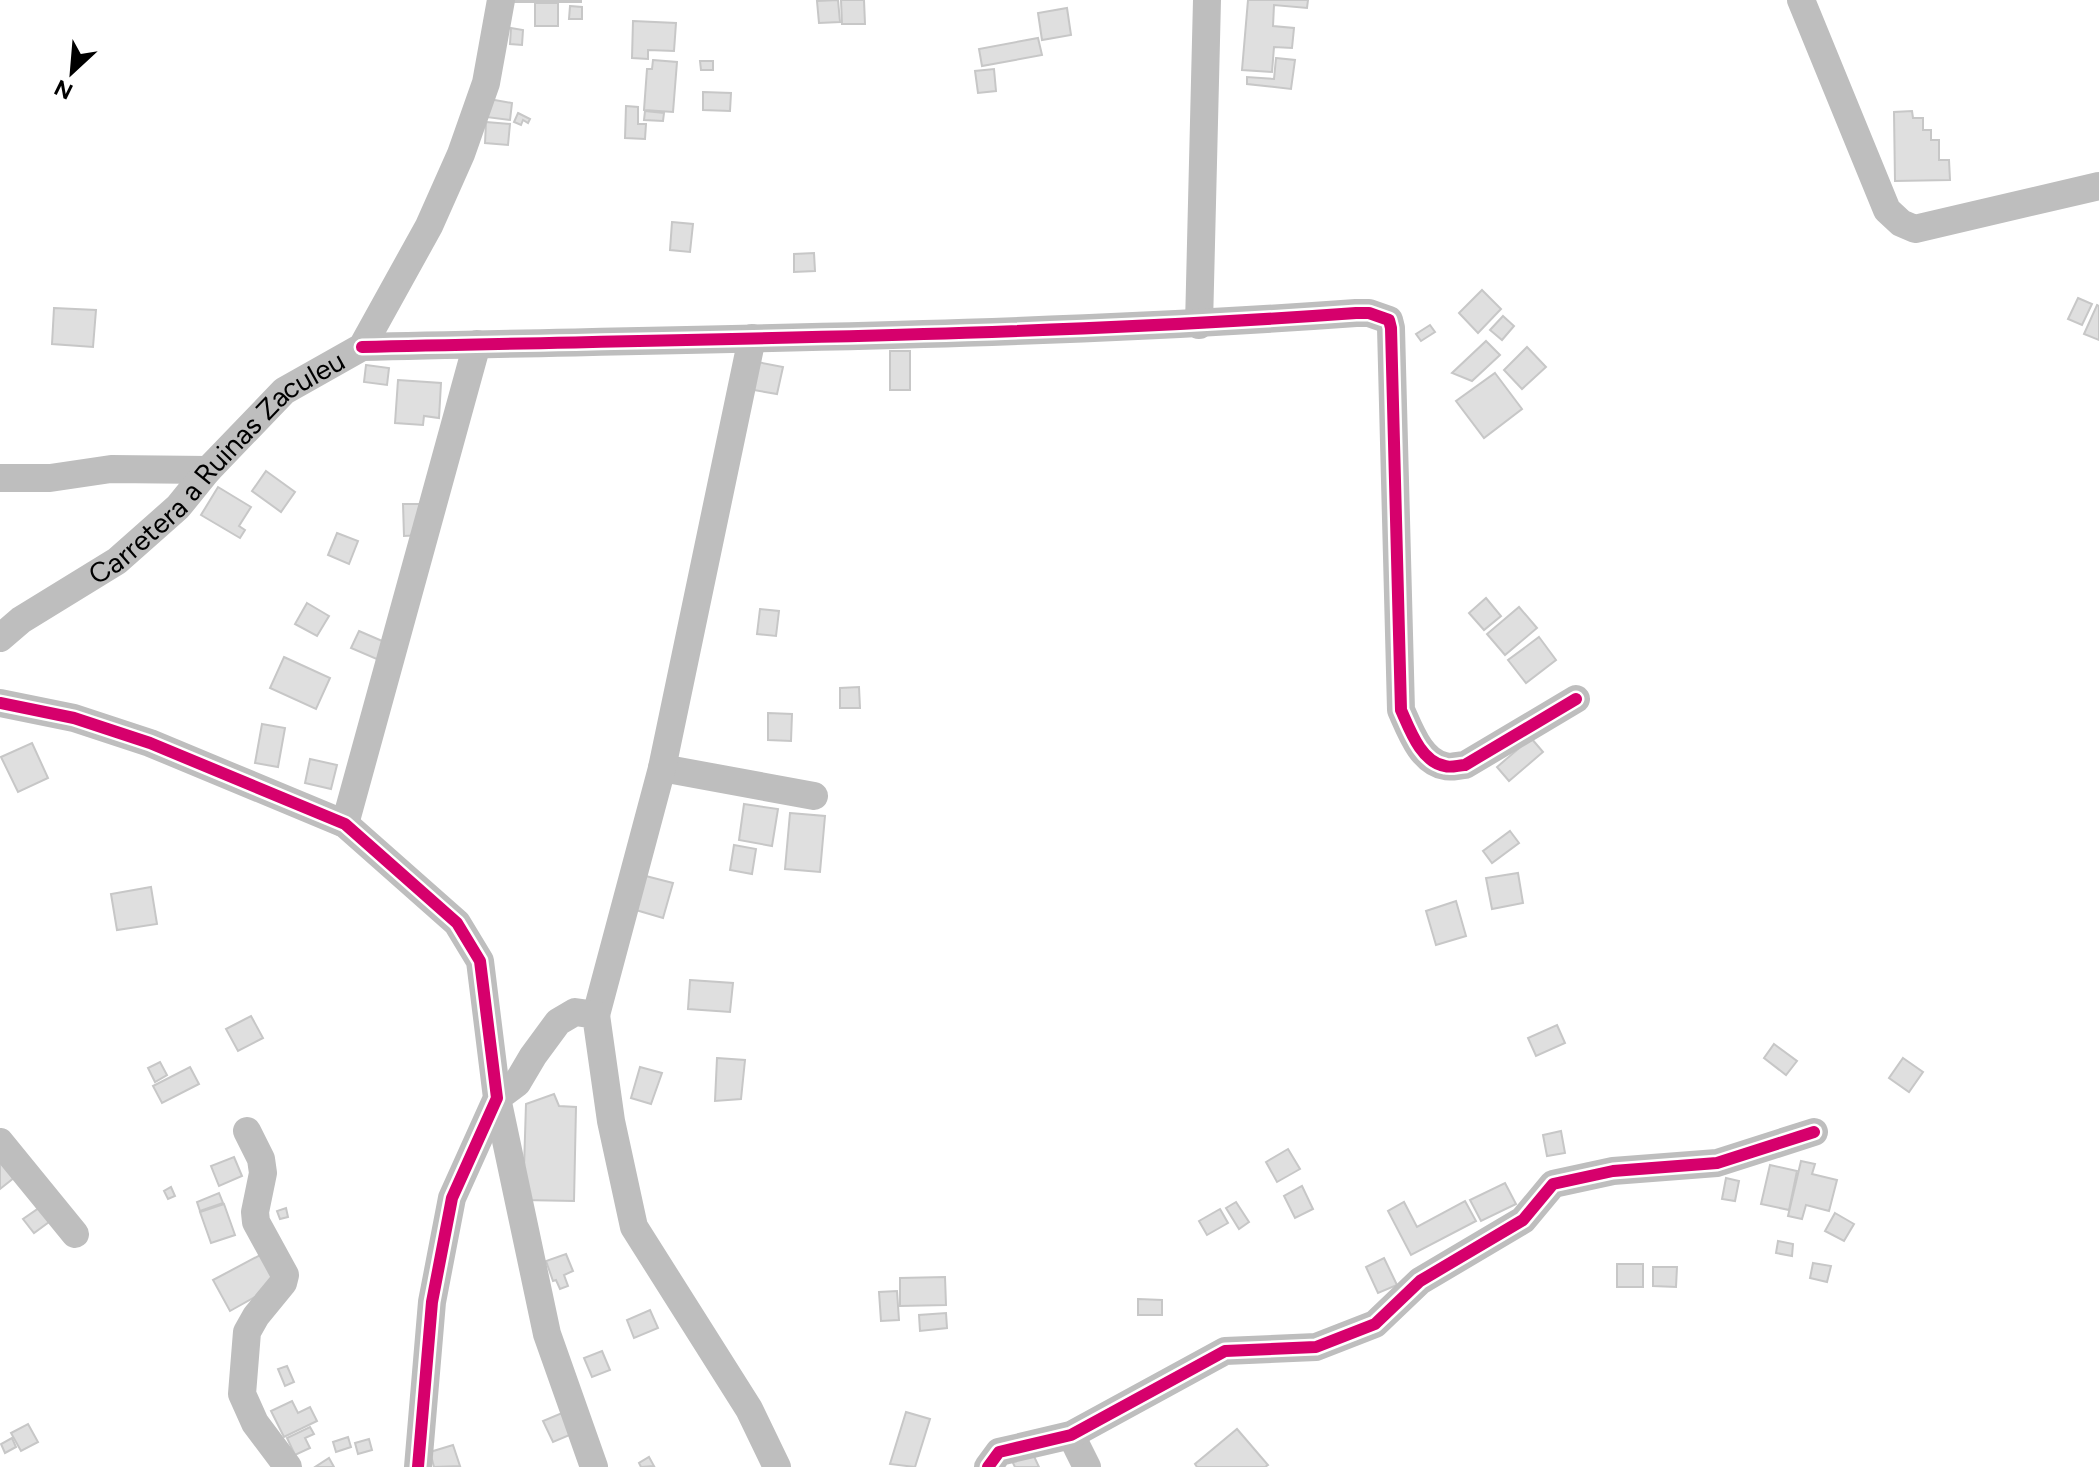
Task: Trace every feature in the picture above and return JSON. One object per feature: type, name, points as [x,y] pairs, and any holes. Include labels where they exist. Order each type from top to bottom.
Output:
[{"type":"street","name":"Carretera a Ruinas Zaculeu","points":[[0,638],[21,620],[117,561],[178,507],[208,470],[284,391],[362,347],[429,226],[461,154],[486,83],[501,0]]},
{"type":"street","points":[[1199,325],[1207,0]]},
{"type":"street","points":[[1801,0],[1887,210],[1901,223],[1915,229],[2099,186]]},
{"type":"street","points":[[362,347],[1199,325],[1369,313],[1389,320],[1391,328],[1401,710],[1418,746],[1434,762],[1446,767],[1465,765],[1576,699]]},
{"type":"street","points":[[752,338],[662,768],[596,1015],[611,1121],[634,1227],[749,1409],[777,1467]]},
{"type":"street","points":[[345,824],[477,344]]},
{"type":"street","points":[[0,478],[50,478],[111,469],[208,470]]},
{"type":"street","points":[[0,703],[74,718],[150,743],[345,824],[457,923],[480,961],[497,1098],[547,1334],[594,1467]]},
{"type":"street","points":[[662,768],[814,796]]},
{"type":"street","points":[[418,1467],[432,1302],[452,1198],[497,1098],[517,1083],[558,1022],[575,1012],[596,1015]]},
{"type":"street","points":[[247,1131],[261,1159],[263,1173],[255,1212],[256,1222],[285,1275],[283,1283],[247,1332],[242,1394],[255,1423],[288,1467]]},
{"type":"street","points":[[988,1467],[999,1452],[1071,1435],[1225,1351],[1316,1347],[1375,1324],[1420,1281],[1523,1220],[1553,1184],[1613,1171],[1717,1163],[1814,1132]]},
{"type":"street","points":[[0,1142],[75,1234]]},
{"type":"street","points":[[1071,1435],[1087,1467]]},
{"type":"building","points":[[581,0],[581,2],[514,2]]},
{"type":"building","points":[[838,0],[840,22],[819,23],[817,1]]},
{"type":"building","points":[[841,0],[864,0],[865,24],[842,24]]},
{"type":"building","points":[[1248,0],[1308,0],[1307,8],[1274,5],[1273,26],[1294,28],[1292,48],[1274,47],[1272,72],[1242,70]]},
{"type":"building","points":[[535,3],[558,3],[558,26],[535,26]]},
{"type":"building","points":[[570,6],[582,7],[582,19],[569,19]]},
{"type":"building","points":[[1067,8],[1071,35],[1042,40],[1038,13]]},
{"type":"building","points":[[633,21],[676,23],[674,51],[648,50],[648,59],[632,58]]},
{"type":"building","points":[[511,28],[523,30],[522,45],[510,44]]},
{"type":"building","points":[[1038,38],[1042,55],[982,66],[979,49]]},
{"type":"building","points":[[1276,58],[1295,60],[1291,89],[1247,84],[1247,77],[1274,79]]},
{"type":"building","points":[[653,60],[677,62],[673,112],[644,110],[647,69],[652,69]]},
{"type":"building","points":[[700,61],[713,61],[713,70],[701,70]]},
{"type":"building","points":[[994,69],[996,91],[978,93],[975,71]]},
{"type":"building","points":[[703,92],[731,93],[730,111],[703,110]]},
{"type":"building","points":[[489,99],[512,103],[510,120],[486,117]]},
{"type":"building","points":[[626,106],[638,107],[638,124],[646,124],[645,139],[625,138]]},
{"type":"building","points":[[645,111],[664,113],[663,121],[644,120]]},
{"type":"building","points":[[1912,111],[1913,118],[1923,118],[1923,130],[1931,130],[1931,140],[1939,140],[1939,160],[1949,160],[1950,180],[1895,181],[1894,112]]},
{"type":"building","points":[[518,113],[530,119],[528,123],[523,120],[521,125],[514,122]]},
{"type":"building","points":[[486,122],[510,124],[508,145],[485,143]]},
{"type":"building","points":[[672,222],[693,224],[690,252],[670,250]]},
{"type":"building","points":[[814,253],[815,271],[794,272],[794,254]]},
{"type":"building","points":[[1482,290],[1501,309],[1478,333],[1459,313]]},
{"type":"building","points":[[2078,298],[2092,304],[2082,325],[2068,319]]},
{"type":"building","points":[[2099,306],[2099,340],[2084,334]]},
{"type":"building","points":[[54,308],[96,310],[93,347],[52,344]]},
{"type":"building","points":[[1503,316],[1514,326],[1502,340],[1490,330]]},
{"type":"building","points":[[1430,325],[1435,332],[1421,341],[1416,334]]},
{"type":"building","points":[[1486,341],[1500,355],[1472,381],[1452,373]]},
{"type":"building","points":[[1527,347],[1546,367],[1522,389],[1504,370]]},
{"type":"building","points":[[890,351],[910,351],[910,390],[890,390]]},
{"type":"building","points":[[747,360],[783,367],[777,394],[742,388]]},
{"type":"building","points":[[366,365],[389,368],[387,385],[364,382]]},
{"type":"building","points":[[1495,373],[1522,409],[1484,438],[1456,401]]},
{"type":"building","points":[[398,380],[441,383],[439,418],[424,416],[423,425],[395,423]]},
{"type":"building","points":[[266,471],[295,492],[281,512],[252,491]]},
{"type":"building","points":[[218,487],[251,507],[239,526],[245,530],[240,538],[201,515]]},
{"type":"building","points":[[403,504],[422,504],[423,535],[404,536]]},
{"type":"building","points":[[337,533],[358,541],[349,564],[328,555]]},
{"type":"building","points":[[1486,598],[1501,616],[1484,630],[1469,613]]},
{"type":"building","points":[[307,603],[329,616],[317,636],[295,624]]},
{"type":"building","points":[[1519,607],[1537,628],[1505,655],[1487,634]]},
{"type":"building","points":[[760,609],[779,611],[776,636],[757,634]]},
{"type":"building","points":[[359,631],[387,643],[379,660],[351,648]]},
{"type":"building","points":[[1539,637],[1556,660],[1526,683],[1508,660]]},
{"type":"building","points":[[284,657],[330,678],[316,709],[270,688]]},
{"type":"building","points":[[859,687],[860,708],[840,708],[840,688]]},
{"type":"building","points":[[768,713],[792,714],[791,741],[768,740]]},
{"type":"building","points":[[262,724],[285,728],[278,767],[255,763]]},
{"type":"building","points":[[1531,738],[1543,752],[1509,781],[1497,767]]},
{"type":"building","points":[[32,743],[48,778],[18,792],[1,757]]},
{"type":"building","points":[[310,759],[337,765],[331,789],[305,783]]},
{"type":"building","points":[[744,804],[778,809],[772,846],[739,840]]},
{"type":"building","points":[[790,813],[825,816],[820,872],[785,869]]},
{"type":"building","points":[[1510,831],[1519,843],[1492,863],[1483,851]]},
{"type":"building","points":[[734,845],[756,849],[752,874],[730,870]]},
{"type":"building","points":[[1518,873],[1523,903],[1492,909],[1486,878]]},
{"type":"building","points":[[638,874],[673,883],[663,918],[629,908]]},
{"type":"building","points":[[151,887],[157,924],[117,930],[111,894]]},
{"type":"building","points":[[1456,901],[1466,936],[1436,945],[1426,911]]},
{"type":"building","points":[[690,980],[733,983],[730,1012],[688,1009]]},
{"type":"building","points":[[251,1016],[263,1038],[238,1051],[226,1029]]},
{"type":"building","points":[[1557,1025],[1565,1043],[1536,1056],[1528,1038]]},
{"type":"building","points":[[1774,1044],[1797,1061],[1786,1075],[1764,1058]]},
{"type":"building","points":[[717,1058],[745,1060],[741,1099],[715,1101]]},
{"type":"building","points":[[1903,1058],[1923,1072],[1909,1092],[1889,1078]]},
{"type":"building","points":[[160,1062],[167,1075],[155,1082],[148,1068]]},
{"type":"building","points":[[190,1067],[199,1084],[162,1103],[153,1086]]},
{"type":"building","points":[[640,1067],[662,1073],[651,1104],[631,1098]]},
{"type":"building","points":[[554,1094],[559,1106],[576,1107],[574,1201],[523,1200],[526,1104]]},
{"type":"building","points":[[1561,1131],[1565,1153],[1547,1156],[1543,1135]]},
{"type":"building","points":[[1288,1149],[1300,1169],[1277,1182],[1266,1162]]},
{"type":"building","points":[[234,1157],[242,1176],[219,1186],[211,1166]]},
{"type":"building","points":[[0,1158],[15,1177],[0,1189]]},
{"type":"building","points":[[1801,1161],[1815,1164],[1812,1174],[1837,1180],[1829,1211],[1806,1205],[1802,1219],[1788,1216]]},
{"type":"building","points":[[1770,1165],[1797,1171],[1789,1210],[1761,1204]]},
{"type":"building","points":[[1726,1178],[1739,1181],[1735,1201],[1722,1199]]},
{"type":"building","points":[[1505,1183],[1516,1204],[1481,1221],[1470,1200]]},
{"type":"building","points":[[1302,1186],[1313,1209],[1295,1218],[1284,1196]]},
{"type":"building","points":[[171,1187],[175,1196],[168,1199],[164,1191]]},
{"type":"building","points":[[219,1193],[223,1203],[200,1211],[197,1202]]},
{"type":"building","points":[[1465,1201],[1476,1221],[1411,1255],[1388,1211],[1404,1202],[1417,1227]]},
{"type":"building","points":[[1236,1202],[1249,1222],[1239,1229],[1226,1208]]},
{"type":"building","points":[[224,1204],[235,1235],[211,1243],[200,1212]]},
{"type":"building","points":[[39,1208],[49,1222],[34,1233],[23,1219]]},
{"type":"building","points":[[286,1208],[288,1217],[280,1219],[277,1211]]},
{"type":"building","points":[[1220,1209],[1228,1223],[1207,1235],[1199,1221]]},
{"type":"building","points":[[1835,1213],[1854,1224],[1844,1241],[1825,1231]]},
{"type":"building","points":[[1778,1241],[1793,1244],[1792,1256],[1776,1253]]},
{"type":"building","points":[[264,1253],[280,1283],[230,1311],[213,1280]]},
{"type":"building","points":[[566,1254],[573,1271],[564,1275],[568,1286],[560,1289],[556,1280],[553,1281],[546,1261]]},
{"type":"building","points":[[1384,1258],[1397,1285],[1378,1293],[1366,1267]]},
{"type":"building","points":[[1813,1263],[1831,1266],[1827,1282],[1810,1278]]},
{"type":"building","points":[[1617,1264],[1643,1264],[1643,1287],[1617,1287]]},
{"type":"building","points":[[1653,1267],[1677,1267],[1676,1287],[1653,1286]]},
{"type":"building","points":[[945,1277],[946,1305],[900,1306],[900,1278]]},
{"type":"building","points":[[897,1291],[899,1320],[881,1321],[879,1292]]},
{"type":"building","points":[[1138,1299],[1162,1300],[1162,1315],[1138,1315]]},
{"type":"building","points":[[650,1310],[658,1328],[634,1338],[627,1320]]},
{"type":"building","points":[[946,1313],[947,1328],[920,1331],[919,1315]]},
{"type":"building","points":[[602,1351],[610,1370],[592,1377],[584,1358]]},
{"type":"building","points":[[287,1366],[294,1382],[285,1386],[278,1369]]},
{"type":"building","points":[[292,1401],[298,1413],[310,1407],[317,1421],[284,1437],[271,1411]]},
{"type":"building","points":[[906,1412],[930,1419],[915,1467],[890,1464]]},
{"type":"building","points":[[562,1413],[572,1434],[553,1442],[543,1421]]},
{"type":"building","points":[[28,1424],[38,1442],[21,1451],[11,1433]]},
{"type":"building","points":[[310,1427],[314,1434],[305,1438],[310,1448],[295,1455],[287,1438]]},
{"type":"building","points":[[1237,1429],[1268,1465],[1197,1467],[1195,1464]]},
{"type":"building","points":[[348,1437],[351,1447],[336,1452],[333,1442]]},
{"type":"building","points":[[12,1438],[16,1447],[5,1453],[1,1444]]},
{"type":"building","points":[[369,1439],[372,1450],[358,1454],[355,1443]]},
{"type":"building","points":[[453,1445],[460,1466],[434,1467],[430,1452]]},
{"type":"building","points":[[1031,1450],[1039,1467],[1015,1467],[1011,1459]]},
{"type":"building","points":[[649,1457],[654,1466],[641,1467],[639,1463]]},
{"type":"building","points":[[329,1458],[334,1467],[315,1467]]},
{"type":"cycle path","points":[[362,347],[983,332],[1369,313],[1389,320],[1391,328],[1401,710],[1413,735],[1423,752],[1437,763],[1450,767],[1465,765],[1576,699]]},
{"type":"cycle path","points":[[0,703],[74,718],[150,743],[345,824],[457,923],[480,961],[497,1098],[452,1198],[432,1302],[418,1467]]},
{"type":"cycle path","points":[[988,1467],[999,1452],[1071,1435],[1225,1351],[1316,1347],[1375,1324],[1420,1281],[1523,1220],[1553,1184],[1613,1171],[1717,1163],[1814,1132]]}]
